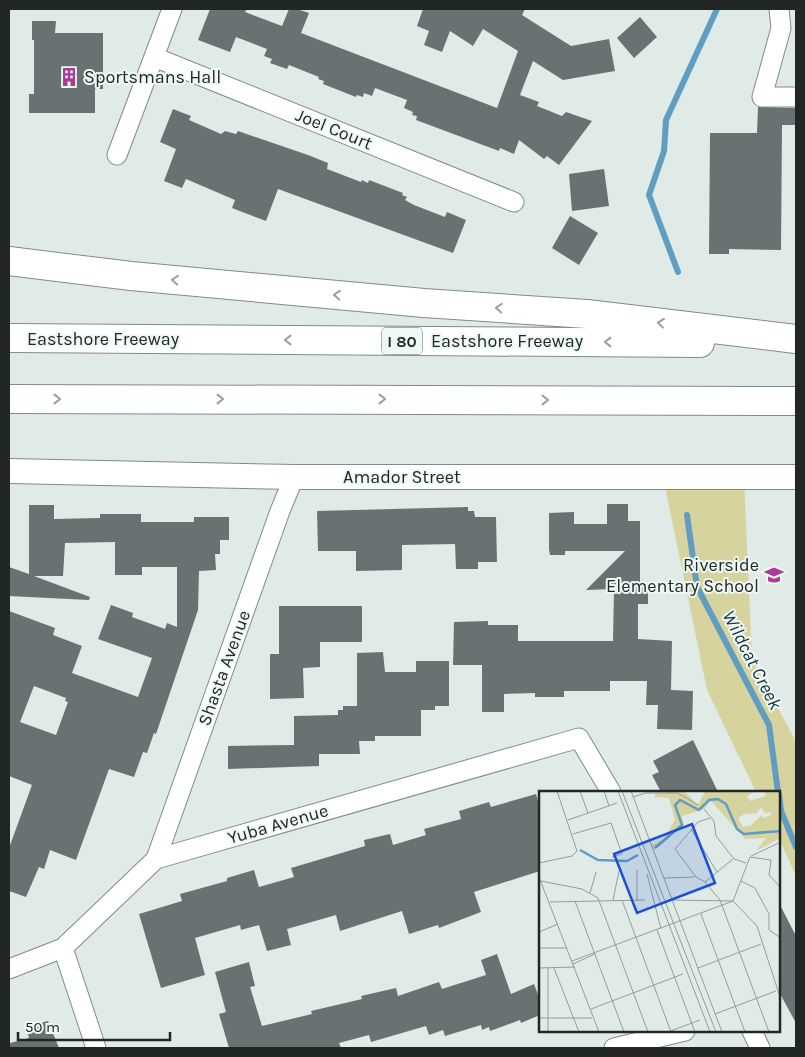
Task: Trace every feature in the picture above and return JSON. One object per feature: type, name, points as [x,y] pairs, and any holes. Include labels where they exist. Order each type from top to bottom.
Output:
[{"type":"highway","points":[[9,260],[170,279],[424,302],[587,314],[796,339]]},
{"type":"highway","name":"Eastshore Freeway","points":[[9,338],[796,343]]},
{"type":"highway","points":[[9,399],[796,401]]},
{"type":"street","points":[[117,155],[172,9]]},
{"type":"street","points":[[779,9],[781,28],[762,97],[796,97]]},
{"type":"street","name":"Joel Court","points":[[154,57],[514,202]]},
{"type":"street","name":"Amador Street","points":[[9,471],[294,477],[796,477]]},
{"type":"street","name":"Shasta Avenue","points":[[156,859],[280,511],[294,477]]},
{"type":"street","name":"Yuba Avenue","points":[[9,969],[63,948],[156,859],[579,738],[610,791]]},
{"type":"street","points":[[63,948],[96,1048]]},
{"type":"street","points":[[614,1048],[681,1032]]},
{"type":"street","points":[[752,1032],[760,1048]]},
{"type":"shaded area","points":[[663,477],[744,477],[752,658],[796,742],[796,876],[780,841],[780,791],[756,791],[707,690]]},
{"type":"building","points":[[210,9],[247,9],[245,12],[282,26],[289,9],[297,9],[309,13],[301,33],[497,108],[518,51],[483,29],[473,46],[450,31],[442,52],[424,45],[429,31],[417,26],[423,9],[525,9],[522,15],[571,46],[609,39],[615,71],[563,80],[533,61],[520,95],[539,102],[537,106],[562,116],[566,112],[592,121],[559,165],[547,156],[544,159],[519,140],[514,154],[500,148],[499,151],[416,120],[417,116],[412,115],[413,112],[404,108],[407,100],[375,88],[372,96],[364,93],[363,97],[357,95],[356,97],[323,84],[324,81],[318,79],[319,77],[289,65],[287,69],[270,63],[272,59],[264,56],[267,49],[236,37],[230,52],[198,40]]},
{"type":"building","points":[[640,17],[657,37],[634,58],[617,38]]},
{"type":"building","name":"Sportsmans Hall","points":[[32,21],[56,21],[55,33],[103,33],[103,89],[95,89],[95,113],[29,113],[29,94],[34,94]]},
{"type":"building","points":[[758,107],[796,108],[796,125],[782,125],[781,250],[729,249],[729,254],[709,254],[710,133],[757,133]]},
{"type":"building","points":[[173,109],[191,116],[189,120],[221,134],[225,131],[236,134],[238,131],[308,155],[328,163],[327,169],[361,182],[362,180],[368,183],[369,180],[403,193],[402,195],[407,197],[405,200],[414,205],[445,217],[447,212],[466,220],[453,253],[278,189],[266,221],[232,208],[235,200],[186,179],[182,188],[164,181],[176,149],[160,142]]},
{"type":"building","points":[[604,169],[609,206],[572,211],[569,174]]},
{"type":"building","points":[[570,216],[598,233],[579,265],[552,248]]},
{"type":"building","points":[[607,504],[628,504],[628,521],[640,521],[640,584],[648,584],[648,604],[638,604],[638,639],[672,641],[671,690],[693,691],[692,730],[657,729],[658,705],[646,705],[647,681],[610,681],[610,691],[564,691],[564,697],[535,697],[535,693],[504,694],[504,712],[482,712],[482,665],[453,665],[454,622],[488,621],[488,625],[518,625],[518,641],[613,641],[614,589],[586,590],[625,551],[565,551],[565,555],[550,555],[549,549],[549,513],[574,512],[574,524],[607,524]]},
{"type":"building","points":[[29,505],[54,505],[54,519],[100,518],[100,514],[141,514],[141,522],[194,522],[194,517],[229,517],[229,540],[220,540],[220,554],[215,554],[216,570],[199,571],[198,610],[156,734],[154,733],[147,753],[143,752],[134,777],[109,769],[76,860],[50,850],[44,869],[39,867],[26,897],[9,891],[9,848],[32,785],[9,776],[9,611],[55,628],[53,635],[82,646],[72,673],[138,697],[152,658],[98,639],[111,605],[133,613],[132,617],[165,629],[167,623],[177,627],[177,567],[142,567],[142,575],[115,575],[115,542],[65,543],[63,576],[34,576],[90,597],[89,600],[9,596],[9,567],[29,574]],"holes":[[[34,686],[66,698],[65,701],[68,702],[56,735],[20,722]]]},
{"type":"building","points":[[468,507],[468,511],[474,511],[475,517],[496,517],[497,562],[478,562],[478,569],[456,569],[455,544],[402,545],[402,570],[356,571],[356,551],[318,551],[317,511]]},
{"type":"building","points":[[279,606],[362,606],[362,642],[320,642],[320,667],[303,668],[304,698],[270,699],[270,654],[279,654]]},
{"type":"building","points":[[383,652],[385,672],[416,672],[416,661],[449,661],[449,706],[435,706],[435,710],[421,710],[421,736],[375,736],[375,741],[359,741],[360,754],[319,754],[319,766],[228,769],[228,746],[294,745],[294,716],[338,715],[338,710],[343,710],[343,706],[357,706],[357,653]]},
{"type":"building","points":[[693,740],[718,791],[660,791],[652,775],[659,772],[653,761]]},
{"type":"building","points":[[536,794],[539,804],[539,871],[474,892],[481,912],[439,928],[438,925],[409,934],[402,911],[340,931],[336,915],[287,929],[291,945],[267,951],[259,925],[241,930],[240,925],[195,938],[205,975],[161,988],[139,914],[182,901],[180,894],[227,881],[227,878],[254,870],[259,887],[294,877],[291,868],[365,846],[364,840],[390,834],[393,845],[426,835],[424,829],[461,819],[459,811],[489,802],[491,807]]},
{"type":"building","points":[[780,905],[796,936],[796,1023],[780,994]]},
{"type":"building","points":[[497,954],[511,994],[534,984],[539,997],[539,1015],[521,1023],[520,1020],[490,1031],[489,1027],[482,1030],[481,1025],[445,1036],[443,1030],[429,1035],[426,1026],[371,1042],[369,1035],[339,1043],[341,1048],[229,1048],[219,1014],[226,1012],[215,972],[249,962],[255,986],[250,987],[262,1026],[312,1014],[311,1011],[362,999],[361,996],[396,988],[398,996],[439,982],[442,989],[486,975],[481,960]]},
{"type":"building","points":[[48,1021],[59,1048],[10,1048],[10,1043],[29,1038],[26,1027]]},
{"type":"waterway","name":"Wildcat Creek","points":[[678,272],[649,195],[664,151],[666,120],[717,9]]},
{"type":"waterway","name":"Wildcat Creek","points":[[687,515],[697,587],[769,725],[778,791]]},
{"type":"waterway","name":"Wildcat Creek","points":[[780,802],[781,811],[796,847]]},
{"type":"place","name":"Sportsmans Hall","points":[[69,77]]},
{"type":"place","name":"Riverside Elementary School","points":[[774,575]]}]
